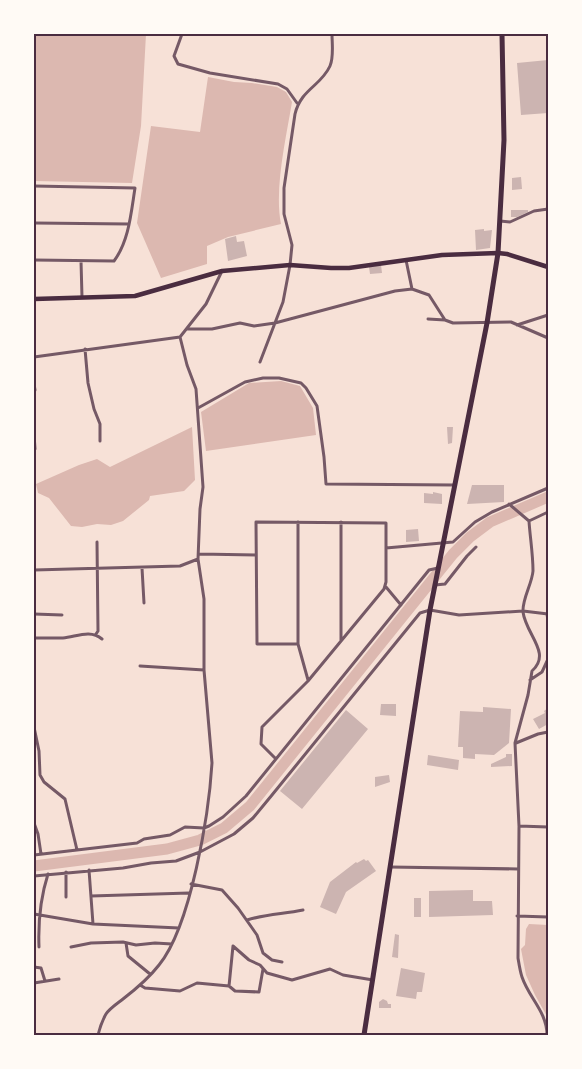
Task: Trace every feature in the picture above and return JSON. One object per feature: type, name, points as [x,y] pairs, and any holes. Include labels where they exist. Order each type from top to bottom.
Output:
[{"type":"main road","points":[[364,1035],[432,598],[438,585],[439,560],[487,323],[498,253],[504,140],[502,34]]},
{"type":"main road","points":[[34,299],[142,295],[222,271],[290,265],[349,268],[442,255],[507,254],[548,267]]},
{"type":"street","points":[[182,34],[174,56],[178,64],[210,73],[278,84],[287,89],[297,103]]},
{"type":"street","points":[[260,362],[284,302],[290,265],[292,245],[284,214],[284,188],[297,103],[320,79],[331,64],[332,34]]},
{"type":"street","points":[[34,186],[134,188],[126,238],[114,261],[34,260]]},
{"type":"street","points":[[500,221],[510,222],[534,211],[548,209]]},
{"type":"street","points":[[34,223],[129,224]]},
{"type":"street","points":[[406,259],[412,289]]},
{"type":"street","points":[[81,261],[82,297]]},
{"type":"street","points":[[34,357],[180,337],[206,304],[222,271]]},
{"type":"street","points":[[187,329],[212,329],[240,323],[254,326],[275,323],[395,291],[412,289],[429,295],[445,320]]},
{"type":"street","points":[[517,325],[548,315]]},
{"type":"street","points":[[428,319],[445,320],[453,323],[510,322],[548,338]]},
{"type":"street","points":[[98,1035],[107,1012],[140,985],[160,964],[179,928],[200,851],[212,763],[204,670],[204,599],[199,556],[200,509],[203,487],[198,408],[196,389],[187,365],[180,337]]},
{"type":"street","points":[[85,349],[88,383],[94,409],[100,424],[100,441]]},
{"type":"street","points":[[198,408],[245,382],[263,378],[296,381],[306,388],[317,406],[326,484],[454,485]]},
{"type":"street","points":[[34,384],[34,392]]},
{"type":"street","points":[[34,416],[34,429]]},
{"type":"street","points":[[34,434],[36,449]]},
{"type":"street","points":[[386,548],[453,542],[476,522],[509,504],[548,488]]},
{"type":"street","points":[[509,504],[529,521],[533,572],[523,610],[528,628],[541,654],[539,664],[532,671],[528,695],[515,743],[519,826],[518,958],[522,978],[544,1017],[548,1027],[548,1035]]},
{"type":"street","points":[[529,521],[548,512]]},
{"type":"street","points":[[276,758],[261,744],[262,727],[308,681],[385,586],[386,523],[256,522],[257,644],[298,644]]},
{"type":"street","points":[[298,522],[298,644],[308,681]]},
{"type":"street","points":[[341,522],[341,640]]},
{"type":"street","points":[[96,634],[98,630],[97,542]]},
{"type":"street","points":[[438,585],[445,584],[476,547]]},
{"type":"street","points":[[34,570],[180,566],[199,556],[256,555]]},
{"type":"street","points":[[142,568],[144,603]]},
{"type":"street","points":[[34,855],[137,843],[144,839],[170,835],[185,827],[203,829],[233,810],[401,605],[431,570],[438,568]]},
{"type":"street","points":[[385,586],[401,605]]},
{"type":"street","points":[[34,876],[176,861],[234,834],[252,818],[420,613],[430,610],[459,615],[523,610],[548,614],[548,621]]},
{"type":"street","points":[[34,614],[62,615]]},
{"type":"street","points":[[34,638],[65,638],[77,634],[96,634],[102,639]]},
{"type":"street","points":[[530,680],[542,672],[548,659]]},
{"type":"street","points":[[140,666],[204,670]]},
{"type":"street","points":[[34,727],[39,752],[40,774],[44,782],[65,799],[77,850]]},
{"type":"street","points":[[515,743],[548,732]]},
{"type":"street","points":[[34,776],[40,774]]},
{"type":"street","points":[[34,823],[41,854]]},
{"type":"street","points":[[519,826],[548,826]]},
{"type":"street","points":[[390,867],[518,869]]},
{"type":"street","points":[[89,870],[93,924]]},
{"type":"street","points":[[66,872],[66,897]]},
{"type":"street","points":[[39,947],[36,915],[48,874]]},
{"type":"street","points":[[192,884],[222,890],[257,935],[263,953],[272,960],[282,962]]},
{"type":"street","points":[[91,896],[189,893]]},
{"type":"street","points":[[247,920],[263,915],[303,910]]},
{"type":"street","points":[[36,915],[93,924],[179,928]]},
{"type":"street","points":[[517,916],[548,917]]},
{"type":"street","points":[[71,947],[91,943],[126,943],[136,946],[155,943],[172,944]]},
{"type":"street","points":[[126,943],[128,956],[150,974]]},
{"type":"street","points":[[229,986],[233,946],[267,973],[292,980],[330,969],[343,975],[373,980]]},
{"type":"street","points":[[34,966],[41,968],[45,981]]},
{"type":"street","points":[[140,985],[145,988],[180,990],[198,983],[229,986],[235,991],[259,992],[263,969]]},
{"type":"street","points":[[34,984],[59,979]]},
{"type":"shaded area","points":[[34,34],[146,34],[141,126],[132,183],[34,181]]},
{"type":"shaded area","points":[[208,77],[277,87],[286,92],[292,102],[280,180],[279,210],[281,224],[228,237],[207,246],[207,264],[161,278],[137,223],[151,126],[200,132]]},
{"type":"shaded area","points":[[281,381],[300,386],[313,408],[316,435],[206,451],[201,412],[249,383]]},
{"type":"shaded area","points":[[192,427],[195,480],[184,491],[150,496],[149,500],[123,521],[111,525],[71,526],[49,498],[38,493],[36,484],[79,465],[97,459],[110,467]]},
{"type":"shaded area","points":[[529,924],[548,925],[548,1018],[526,975],[521,949],[525,945],[526,929]]},
{"type":"building","points":[[548,60],[548,113],[521,115],[517,63]]},
{"type":"building","points":[[521,177],[522,189],[512,190],[512,178]]},
{"type":"building","points":[[511,210],[528,210],[528,212],[517,217],[511,217]]},
{"type":"building","points":[[484,229],[484,231],[492,230],[490,248],[476,250],[475,230]]},
{"type":"building","points":[[236,236],[237,242],[244,241],[247,256],[228,261],[225,239]]},
{"type":"building","points":[[381,265],[382,273],[370,274],[369,267]]},
{"type":"building","points":[[447,427],[453,427],[452,443],[448,444]]},
{"type":"building","points":[[472,485],[504,485],[504,502],[467,504]]},
{"type":"building","points":[[433,492],[442,494],[442,504],[424,503],[424,493],[433,494]]},
{"type":"building","points":[[418,529],[419,541],[406,542],[406,530]]},
{"type":"building","points":[[381,704],[396,704],[396,716],[380,715]]},
{"type":"building","points":[[483,707],[511,709],[509,743],[494,755],[475,754],[475,759],[463,758],[463,747],[458,747],[460,711],[483,712]]},
{"type":"building","points":[[548,708],[548,724],[539,729],[533,719],[545,713],[544,711]]},
{"type":"building","points":[[346,710],[368,729],[302,809],[280,791]]},
{"type":"building","points":[[506,754],[512,754],[512,766],[491,767],[491,764],[506,757]]},
{"type":"building","points":[[428,755],[459,760],[458,770],[427,765]]},
{"type":"building","points":[[389,775],[390,782],[375,787],[375,777]]},
{"type":"building","points":[[364,859],[368,860],[376,871],[346,892],[336,914],[320,907],[330,882],[356,862]]},
{"type":"building","points":[[473,890],[473,901],[492,901],[493,915],[429,917],[429,891]]},
{"type":"building","points":[[414,898],[421,898],[421,917],[414,917]]},
{"type":"building","points":[[395,934],[399,935],[398,958],[392,957]]},
{"type":"building","points":[[401,968],[425,973],[422,992],[417,992],[416,999],[396,996]]},
{"type":"building","points":[[383,999],[388,1004],[391,1004],[391,1008],[379,1008],[379,1002]]},
{"type":"waterway","points":[[34,866],[167,849],[200,840],[224,828],[250,806],[453,554],[470,537],[490,522],[548,497]]}]
